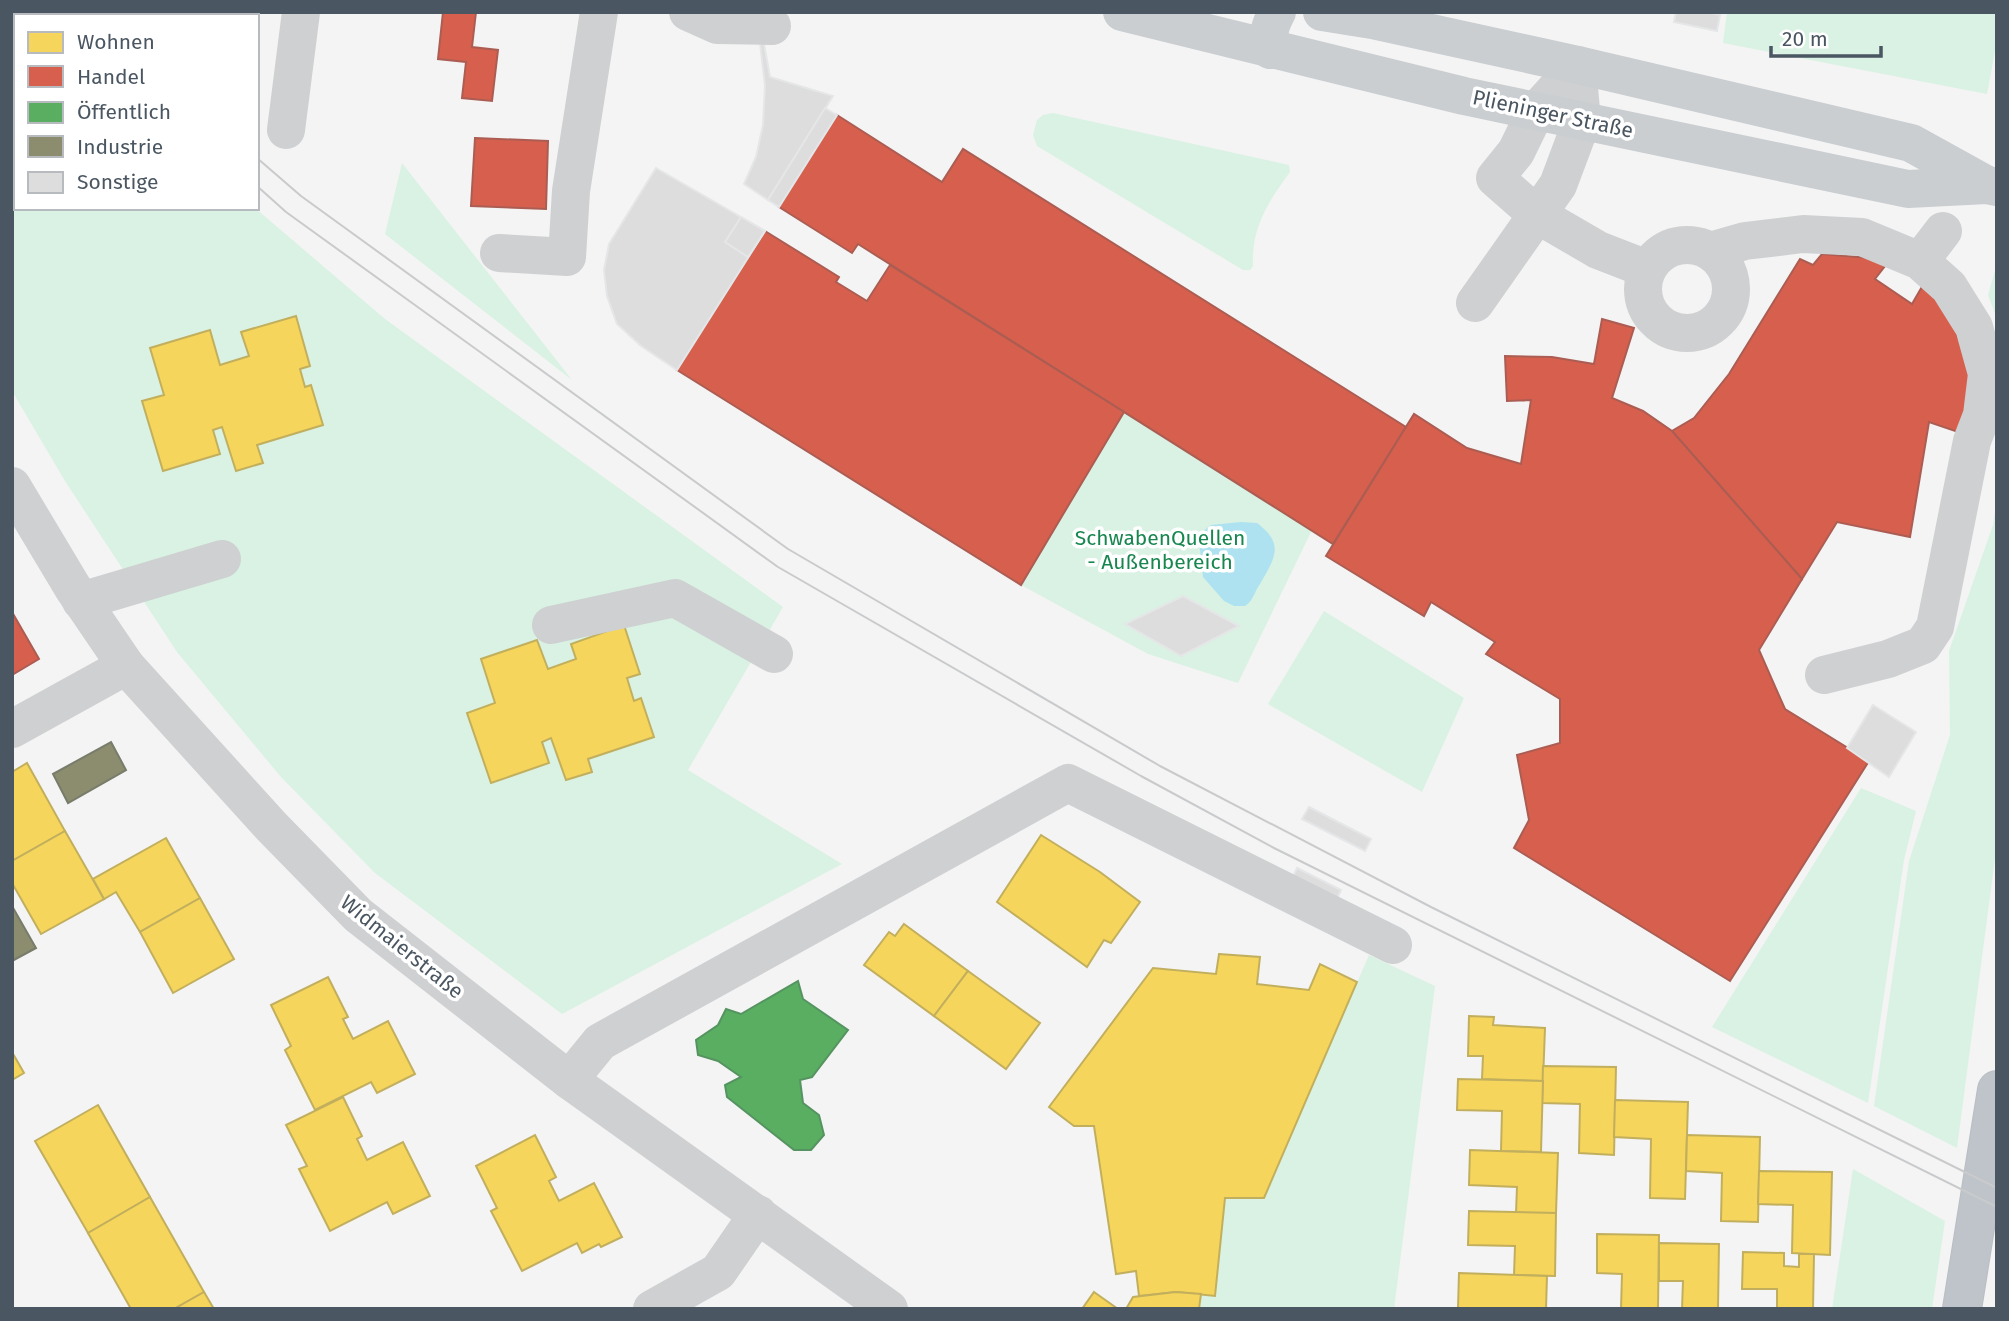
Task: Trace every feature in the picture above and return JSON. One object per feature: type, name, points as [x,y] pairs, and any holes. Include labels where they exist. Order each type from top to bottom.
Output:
[{"type":"highway","points":[[1962,1309],[1997,1090]]},
{"type":"main road","name":"Plieninger Straße","points":[[1122,12],[1270,50],[1535,111],[1908,189],[1992,186]]},
{"type":"main road","points":[[1270,50],[1270,24],[1278,12]]},
{"type":"main road","name":"Plieninger Straße","points":[[1322,12],[1372,20],[1578,65],[1911,143],[1992,186]]},
{"type":"street","points":[[286,130],[301,12]]},
{"type":"street","points":[[499,253],[567,257],[571,191],[599,12]]},
{"type":"street","points":[[688,12],[717,25],[772,26]]},
{"type":"street","points":[[1578,65],[1535,111],[1516,152],[1496,178],[1536,214],[1598,250],[1647,269]]},
{"type":"street","points":[[1475,303],[1558,185],[1582,121],[1578,65]]},
{"type":"street","points":[[1920,261],[1943,231]]},
{"type":"street","points":[[1710,251],[1745,241],[1803,234],[1862,237],[1920,261],[1949,287],[1974,327],[1987,374],[1982,415],[1972,441],[1935,627],[1923,645],[1888,659],[1824,676]]},
{"type":"street","points":[[1687,244],[1710,251],[1727,267],[1732,290],[1727,312],[1710,328],[1688,335],[1666,329],[1649,314],[1642,291],[1647,269],[1663,251],[1687,244]]},
{"type":"street","name":"Widmaierstraße","points":[[12,486],[81,601],[126,666],[271,826],[358,915],[569,1080],[889,1309]]},
{"type":"street","points":[[81,601],[222,559]]},
{"type":"street","points":[[551,625],[675,598],[774,654]]},
{"type":"street","points":[[12,729],[126,666]]},
{"type":"street","points":[[569,1080],[600,1042],[1068,783],[1393,945]]},
{"type":"street","points":[[652,1309],[718,1272],[758,1214]]},
{"type":"green space","points":[[12,12],[32,12],[34,14],[14,14],[14,210],[257,210],[385,319],[783,607],[688,770],[842,864],[562,1014],[375,873],[281,777],[177,652],[65,481],[12,391]]},
{"type":"green space","points":[[1727,12],[1997,12],[1997,40],[1987,94],[1723,43]]},
{"type":"green space","points":[[1053,113],[1289,165],[1290,172],[1262,216],[1250,270],[1243,270],[1037,146],[1033,135],[1037,120],[1043,115]]},
{"type":"green space","points":[[402,163],[572,380],[385,234]]},
{"type":"green space","points":[[1997,263],[1997,319],[1988,295]]},
{"type":"green space","name":"SchwabenQuellen - Außenbereich","points":[[1124,412],[1312,530],[1238,683],[1148,654],[1021,585]]},
{"type":"green space","points":[[1997,497],[1997,843],[1957,1148],[1874,1106],[1909,861],[1950,735],[1949,651],[1993,525]]},
{"type":"green space","points":[[1324,611],[1464,698],[1422,792],[1268,704]]},
{"type":"green space","points":[[1861,788],[1916,811],[1904,860],[1868,1103],[1712,1027]]},
{"type":"green space","points":[[1369,955],[1435,986],[1394,1309],[1199,1309],[1201,1294],[1215,1296],[1225,1198],[1264,1198]]},
{"type":"green space","points":[[1853,1169],[1945,1221],[1932,1309],[1832,1309]]},
{"type":"water","points":[[1257,523],[1271,538],[1275,552],[1250,601],[1245,606],[1234,606],[1224,601],[1203,577],[1199,540],[1202,532],[1211,525]]},
{"type":"building: Wohnen","points":[[296,316],[310,366],[300,369],[305,387],[311,385],[323,425],[257,445],[263,463],[236,471],[222,427],[213,430],[220,454],[163,471],[142,401],[164,395],[150,348],[210,330],[220,365],[249,356],[241,332]]},
{"type":"building: Wohnen","points":[[624,625],[640,674],[627,678],[634,701],[641,698],[654,737],[588,759],[592,772],[566,780],[551,738],[542,742],[549,763],[491,783],[467,713],[495,703],[481,659],[537,640],[548,669],[576,659],[571,644]]},
{"type":"building: Wohnen","points":[[27,763],[65,831],[12,861],[12,772]]},
{"type":"building: Wohnen","points":[[65,831],[104,899],[41,934],[12,883],[12,861]]},
{"type":"building: Wohnen","points":[[1041,835],[1100,872],[1140,902],[1111,943],[1104,940],[1087,967],[997,902]]},
{"type":"building: Wohnen","points":[[166,838],[200,898],[140,932],[116,892],[104,899],[93,879]]},
{"type":"building: Wohnen","points":[[200,898],[234,959],[173,993],[140,932]]},
{"type":"building: Wohnen","points":[[904,924],[968,971],[934,1016],[864,965],[889,932],[895,936]]},
{"type":"building: Wohnen","points":[[1219,954],[1260,957],[1257,984],[1309,990],[1320,964],[1357,982],[1264,1198],[1225,1198],[1215,1296],[1176,1292],[1139,1296],[1136,1271],[1116,1274],[1094,1126],[1074,1126],[1049,1107],[1153,968],[1216,974]]},
{"type":"building: Wohnen","points":[[968,971],[1040,1023],[1006,1069],[934,1016]]},
{"type":"building: Wohnen","points":[[328,977],[348,1017],[343,1019],[353,1039],[388,1021],[415,1074],[377,1093],[371,1082],[315,1110],[285,1050],[291,1046],[271,1005]]},
{"type":"building: Wohnen","points":[[1469,1016],[1494,1017],[1493,1025],[1545,1028],[1543,1081],[1482,1079],[1483,1056],[1468,1056]]},
{"type":"building: Wohnen","points":[[12,1052],[24,1073],[12,1080]]},
{"type":"building: Wohnen","points":[[1543,1066],[1616,1067],[1614,1155],[1579,1153],[1580,1104],[1542,1103]]},
{"type":"building: Wohnen","points":[[1458,1079],[1543,1081],[1541,1152],[1501,1151],[1502,1111],[1457,1110]]},
{"type":"building: Wohnen","points":[[343,1097],[362,1136],[357,1139],[367,1160],[403,1142],[430,1196],[393,1214],[387,1202],[330,1231],[299,1169],[307,1166],[286,1125]]},
{"type":"building: Wohnen","points":[[1615,1100],[1688,1102],[1685,1199],[1650,1198],[1651,1139],[1614,1137]]},
{"type":"building: Wohnen","points":[[98,1105],[150,1197],[88,1233],[35,1141]]},
{"type":"building: Wohnen","points":[[535,1135],[556,1177],[549,1181],[559,1201],[594,1183],[622,1237],[582,1253],[577,1243],[522,1271],[491,1211],[497,1208],[476,1166]]},
{"type":"building: Wohnen","points":[[1687,1135],[1760,1137],[1758,1222],[1721,1221],[1722,1173],[1686,1171]]},
{"type":"building: Wohnen","points":[[1470,1150],[1558,1153],[1556,1213],[1516,1213],[1517,1187],[1469,1185]]},
{"type":"building: Wohnen","points":[[1759,1171],[1832,1172],[1830,1255],[1792,1253],[1793,1205],[1758,1204]]},
{"type":"building: Wohnen","points":[[150,1197],[204,1292],[174,1309],[131,1309],[88,1233]]},
{"type":"building: Wohnen","points":[[1469,1211],[1556,1213],[1555,1276],[1514,1275],[1515,1246],[1468,1245]]},
{"type":"building: Wohnen","points":[[1597,1234],[1659,1235],[1658,1309],[1621,1309],[1622,1274],[1597,1273]]},
{"type":"building: Wohnen","points":[[1659,1243],[1719,1244],[1718,1309],[1682,1309],[1683,1281],[1659,1281]]},
{"type":"building: Wohnen","points":[[1743,1252],[1784,1253],[1784,1266],[1799,1267],[1799,1254],[1814,1254],[1813,1309],[1777,1309],[1777,1289],[1742,1289]]},
{"type":"building: Wohnen","points":[[1459,1273],[1547,1276],[1546,1309],[1458,1308]]},
{"type":"building: Wohnen","points":[[204,1292],[214,1309],[174,1309]]},
{"type":"building: Wohnen","points":[[1094,1292],[1118,1309],[1082,1309]]},
{"type":"building: Wohnen","points":[[1176,1292],[1201,1294],[1199,1309],[1126,1309],[1133,1297]]},
{"type":"building: Handel","points":[[443,12],[476,12],[472,47],[498,50],[492,101],[462,98],[466,62],[438,59]]},
{"type":"building: Handel","points":[[837,115],[942,182],[963,149],[1406,427],[1333,544],[858,244],[852,253],[779,207]]},
{"type":"building: Handel","points":[[475,138],[548,141],[546,209],[471,206]]},
{"type":"building: Handel","points":[[765,231],[839,277],[836,282],[867,301],[890,265],[1124,412],[1021,585],[677,370]]},
{"type":"building: Handel","points":[[1822,254],[1870,258],[1885,266],[1875,279],[1912,304],[1923,285],[1949,314],[1972,374],[1961,433],[1929,422],[1910,537],[1837,522],[1802,579],[1672,431],[1694,418],[1729,374],[1800,259],[1813,265]]},
{"type":"building: Handel","points":[[1602,319],[1634,328],[1612,398],[1643,411],[1672,431],[1802,579],[1759,650],[1785,709],[1869,761],[1730,981],[1514,848],[1529,820],[1517,755],[1560,743],[1560,699],[1486,654],[1495,642],[1431,602],[1424,616],[1326,556],[1414,414],[1467,448],[1521,464],[1531,400],[1507,401],[1505,356],[1552,357],[1594,364]]},
{"type":"building: Handel","points":[[12,612],[39,659],[12,675]]},
{"type":"building: Öffentlich","points":[[798,981],[803,999],[848,1030],[812,1077],[800,1080],[803,1103],[819,1115],[824,1135],[811,1150],[794,1150],[727,1097],[725,1085],[741,1077],[718,1061],[698,1055],[696,1040],[718,1025],[726,1009],[741,1014]]},
{"type":"building: Industrie","points":[[111,742],[126,770],[68,803],[53,774]]},
{"type":"building: Industrie","points":[[12,906],[36,948],[12,961]]},
{"type":"building: Sonstige","points":[[1676,12],[1707,12],[1720,15],[1717,31],[1674,22]]},
{"type":"building: Sonstige","points":[[760,43],[764,44],[770,77],[833,96],[768,200],[744,184],[756,157],[763,125],[765,86]]},
{"type":"building: Sonstige","points":[[825,108],[837,115],[779,207],[768,200]]},
{"type":"building: Sonstige","points":[[656,168],[765,231],[677,370],[641,346],[617,324],[607,296],[604,270],[609,244]]},
{"type":"building: Sonstige","points":[[741,217],[765,231],[748,257],[725,242]]},
{"type":"building: Sonstige","points":[[1183,596],[1239,626],[1181,656],[1125,624]]},
{"type":"building: Sonstige","points":[[1873,705],[1916,732],[1889,777],[1847,748]]},
{"type":"building: Sonstige","points":[[1309,807],[1371,839],[1365,851],[1302,819]]},
{"type":"building: Sonstige","points":[[1297,868],[1341,890],[1336,901],[1292,879]]},
{"type":"tram line","points":[[259,160],[301,196],[788,549],[1160,766],[1431,907],[1997,1188]]},
{"type":"tram line","points":[[259,188],[286,212],[778,567],[1141,776],[1274,848],[1997,1207]]}]
